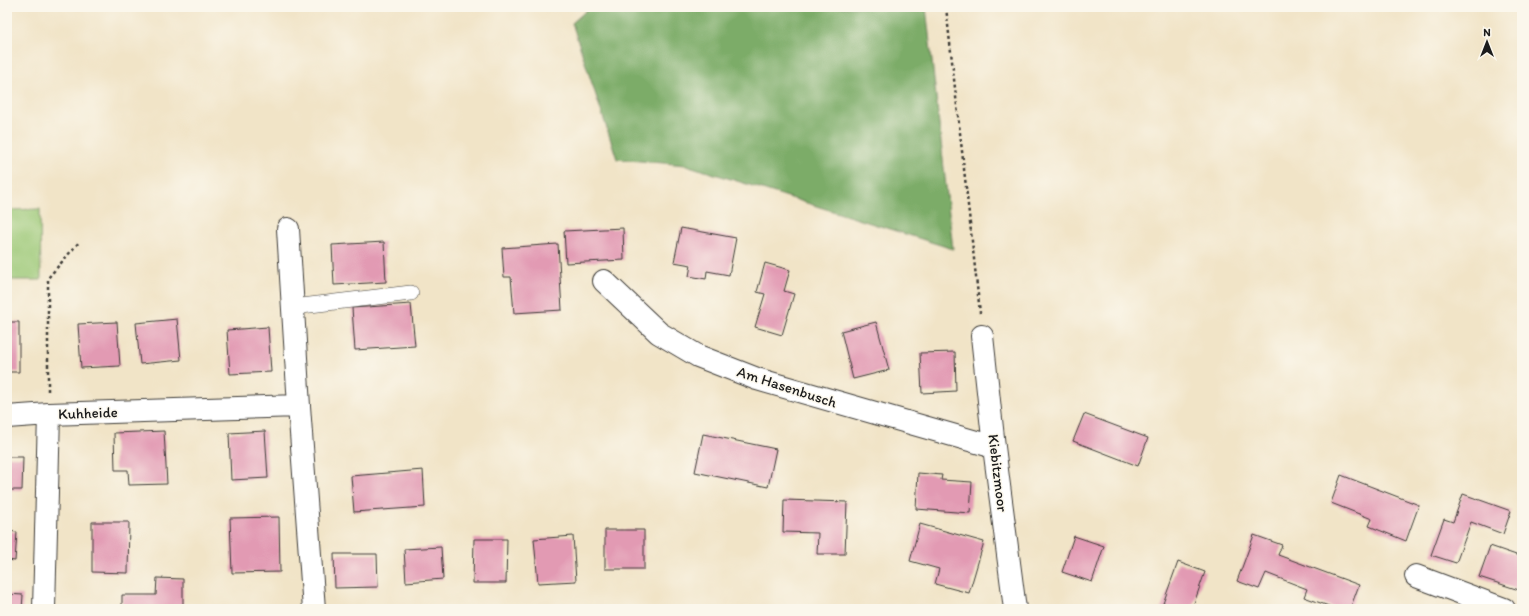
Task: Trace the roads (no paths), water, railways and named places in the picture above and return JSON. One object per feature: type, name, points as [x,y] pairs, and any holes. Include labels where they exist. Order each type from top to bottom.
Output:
[{"type":"street","points":[[288,229],[314,609]]},
{"type":"street","name":"Am Hasenbusch","points":[[604,281],[658,333],[698,356],[757,379],[994,447]]},
{"type":"street","name":"Kiebitzmoor","points":[[982,336],[994,447],[1015,609]]},
{"type":"street","name":"Kuhheide","points":[[44,609],[48,414],[299,406]]},
{"type":"street","points":[[7,417],[48,414]]},
{"type":"street","points":[[1416,576],[1504,609]]},
{"type":"lane","points":[[293,307],[411,293]]}]
